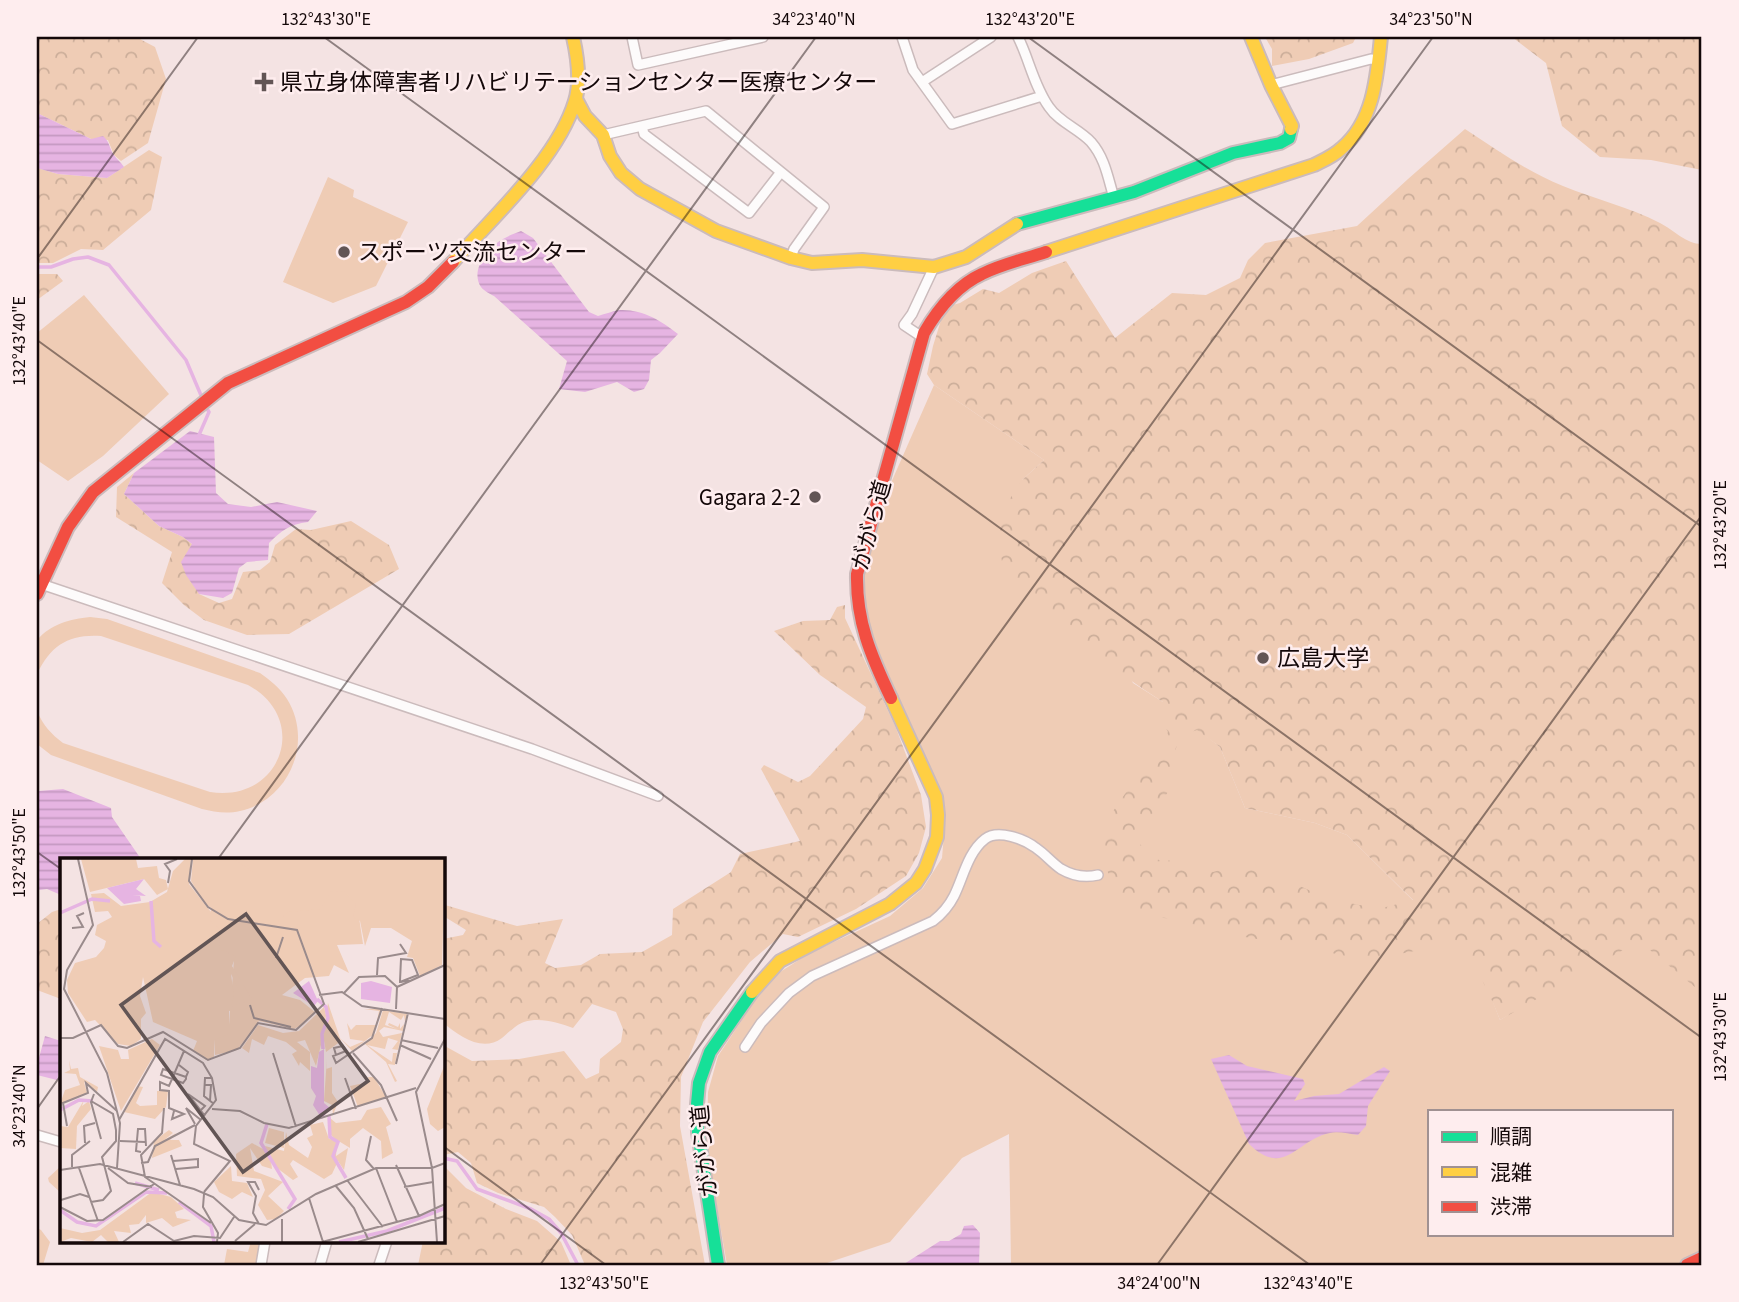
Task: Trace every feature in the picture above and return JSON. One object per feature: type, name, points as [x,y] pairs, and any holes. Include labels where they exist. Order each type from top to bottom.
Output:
[{"type":"street","points":[[573,37],[578,60],[576,99],[558,140],[452,263],[428,287],[406,302],[236,379],[199,406],[93,492],[81,505],[66,530],[39,589],[531,749],[658,796]]},
{"type":"street","points":[[632,37],[638,65],[763,37]]},
{"type":"street","points":[[902,37],[913,70],[952,124],[1042,96]]},
{"type":"street","points":[[922,82],[990,37]]},
{"type":"street","points":[[1018,37],[1042,96],[1051,111],[1091,142],[1104,162],[1114,198]]},
{"type":"street","points":[[576,99],[585,116],[603,135],[610,156],[621,173],[640,189],[716,230],[790,258],[812,263],[862,260],[934,267],[966,257],[1019,223],[1134,192],[1233,153],[1280,143],[1289,138],[1292,126],[1251,37]]},
{"type":"street","name":"ががら道","points":[[718,1265],[698,1132],[699,1083],[710,1052],[754,990],[780,961],[890,904],[916,883],[925,869],[937,837],[936,797],[872,658],[860,624],[856,590],[857,574],[922,337],[941,304],[966,282],[983,273],[1301,170],[1343,148],[1360,127],[1372,98],[1381,37]]},
{"type":"street","points":[[1271,85],[1371,59],[1378,60]]},
{"type":"street","points":[[603,135],[706,111],[824,207],[790,258]]},
{"type":"street","points":[[642,126],[643,134],[749,213],[781,172]]},
{"type":"street","points":[[922,337],[904,324],[912,314],[934,267]]},
{"type":"street","points":[[745,1047],[761,1023],[789,993],[812,976],[933,921],[945,911],[971,857],[984,839],[993,835],[1019,839],[1032,845],[1073,875],[1098,875]]},
{"type":"street","points":[[37,1135],[60,1142]]},
{"type":"street","points":[[261,1265],[265,1242]]},
{"type":"street","points":[[320,1265],[327,1242]]},
{"type":"street","points":[[379,1265],[387,1242]]},
{"type":"street","points":[[1687,1265],[1702,1258]]},
{"type":"green space","points":[[37,37],[136,37],[155,47],[166,79],[148,143],[121,161],[114,155],[108,140],[91,139],[37,113]]},
{"type":"green space","points":[[1265,37],[1356,37],[1353,43],[1309,59],[1272,66],[1272,49]]},
{"type":"green space","points":[[1512,37],[1702,37],[1702,170],[1651,160],[1600,157],[1562,126],[1546,63]]},
{"type":"green space","points":[[1465,129],[1537,174],[1575,191],[1636,212],[1685,239],[1702,244],[1702,993],[1639,941],[1500,1020],[1482,979],[1455,943],[1389,956],[1350,957],[1227,934],[1174,919],[1133,915],[1124,907],[1093,840],[1168,732],[1163,723],[1163,702],[1064,631],[1006,584],[995,522],[1022,480],[1044,460],[934,385],[927,374],[945,307],[960,303],[983,289],[999,293],[1032,273],[1066,261],[1115,338],[1172,293],[1206,295],[1240,278],[1248,260],[1265,243],[1357,226]],"holes":[[[1197,730],[1220,747],[1245,808],[1315,823],[1347,835],[1413,900],[1386,907],[1359,905],[1324,897],[1263,871],[1227,868],[1213,872],[1179,860],[1161,861],[1149,855],[1135,838],[1168,792],[1171,760],[1181,736]]]},
{"type":"green space","points":[[149,150],[162,157],[151,210],[103,250],[81,249],[53,263],[37,263],[37,168],[58,174],[107,178]]},
{"type":"green space","name":"スポーツ交流センター","points":[[328,177],[354,190],[353,197],[408,222],[376,286],[333,303],[283,282]]},
{"type":"green space","points":[[37,274],[57,274],[63,281],[37,300]]},
{"type":"green space","points":[[84,295],[169,394],[103,456],[68,481],[37,460],[37,333]]},
{"type":"green space","points":[[934,385],[1044,460],[1022,480],[1133,683],[1163,702],[1220,747],[1245,808],[1315,823],[1347,835],[1466,953],[1486,984],[1500,1020],[1653,923],[1702,947],[1702,1258],[1687,1265],[1011,1265],[1009,1134],[962,1158],[890,1242],[821,1265],[727,1265],[707,1149],[708,1092],[718,1056],[756,999],[780,972],[810,953],[890,916],[923,888],[942,858],[945,823],[936,787],[872,667],[856,627],[852,592],[858,558]]},
{"type":"green space","points":[[134,473],[124,494],[159,526],[192,544],[199,594],[219,603],[232,599],[243,572],[260,570],[270,562],[275,545],[296,529],[311,530],[351,521],[389,545],[399,569],[289,634],[247,635],[204,620],[162,583],[172,552],[116,517],[117,487]]},
{"type":"green space","points":[[845,605],[845,618],[896,728],[921,795],[926,827],[919,853],[906,876],[856,909],[798,937],[783,934],[750,962],[703,1022],[681,1077],[680,1126],[705,1265],[585,1265],[572,1235],[544,1207],[498,1193],[477,1183],[471,1163],[458,1152],[444,1155],[444,1046],[472,1061],[519,1059],[564,1051],[586,1079],[599,1073],[600,1059],[621,1042],[623,1029],[616,1012],[592,1004],[573,1028],[549,1021],[524,1022],[502,1038],[487,1044],[471,1041],[457,1033],[444,1024],[444,939],[463,935],[466,930],[445,917],[445,905],[517,926],[563,919],[545,963],[555,968],[581,965],[600,954],[642,952],[672,935],[673,909],[731,872],[740,854],[800,841],[761,769],[764,765],[798,782],[810,776],[863,719],[866,707],[820,675],[774,631],[803,621],[830,620],[837,607]]},
{"type":"green space","points":[[90,617],[107,619],[260,673],[271,681],[287,699],[295,716],[298,733],[297,750],[284,782],[272,795],[257,805],[240,811],[207,810],[51,755],[37,744],[37,711],[48,729],[63,743],[210,792],[235,792],[255,785],[270,772],[279,755],[282,737],[279,718],[267,700],[248,685],[101,636],[79,637],[62,643],[48,656],[37,674],[37,640],[61,623]]},
{"type":"green space","points":[[60,909],[60,999],[37,990],[37,924]]},
{"type":"green space","points":[[444,1166],[466,1188],[506,1209],[537,1221],[561,1242],[571,1265],[418,1265],[423,1242],[444,1242]]},
{"type":"green space","points":[[60,1167],[60,1192],[49,1182],[48,1178]]},
{"type":"green space","points":[[37,1228],[50,1242],[43,1265],[37,1265]]},
{"type":"green space","points":[[251,1242],[262,1242],[258,1265],[224,1265],[227,1249],[248,1252]]},
{"type":"shaded area","points":[[37,113],[91,139],[103,136],[124,167],[107,178],[58,174],[37,168]]},
{"type":"shaded area","points":[[521,231],[533,238],[589,312],[598,316],[628,310],[658,320],[678,334],[651,360],[649,380],[644,389],[634,392],[617,382],[585,392],[559,389],[567,361],[484,290],[478,280],[479,265],[488,252],[499,241]]},
{"type":"shaded area","points":[[190,431],[214,437],[216,493],[228,504],[251,507],[277,502],[317,511],[308,522],[286,529],[269,543],[268,560],[247,562],[239,568],[232,593],[223,598],[199,594],[186,575],[181,562],[192,544],[159,526],[124,494],[134,473]]},
{"type":"shaded area","points":[[63,789],[111,808],[112,817],[140,858],[60,858],[60,895],[47,889],[39,890],[37,902],[39,791]]},
{"type":"shaded area","points":[[45,1036],[60,1041],[60,1069],[57,1080],[37,1075]]},
{"type":"shaded area","points":[[1229,1055],[1247,1066],[1303,1079],[1305,1084],[1294,1101],[1339,1094],[1384,1067],[1390,1071],[1368,1106],[1366,1126],[1358,1135],[1330,1133],[1308,1142],[1291,1154],[1272,1158],[1261,1154],[1249,1144],[1211,1059]]},
{"type":"shaded area","points":[[973,1225],[980,1233],[979,1265],[891,1265],[904,1264],[940,1241],[949,1241],[961,1234],[964,1226]]},
{"type":"waterway","points":[[37,267],[51,267],[88,257],[109,265],[186,360],[203,400]]},
{"type":"waterway","points":[[199,435],[209,412],[206,407]]},
{"type":"waterway","points":[[444,1158],[457,1161],[477,1189],[531,1209],[549,1219],[561,1233],[578,1265]]},
{"type":"traffic: fast","points":[[1017,224],[1134,192],[1233,153],[1280,143],[1289,138],[1291,129]]},
{"type":"traffic: fast","points":[[718,1265],[698,1132],[699,1083],[710,1052],[752,992]]},
{"type":"traffic: slow","points":[[453,262],[523,186],[567,122],[578,86],[573,37]]},
{"type":"traffic: slow","points":[[1251,37],[1292,126],[1291,129]]},
{"type":"traffic: slow","points":[[1046,252],[1314,165],[1332,156],[1353,137],[1367,111],[1375,82],[1381,37]]},
{"type":"traffic: slow","points":[[576,99],[585,116],[603,135],[610,156],[621,173],[640,189],[716,231],[791,258],[812,263],[862,260],[934,267],[966,257],[1017,224]]},
{"type":"traffic: slow","points":[[752,992],[780,961],[890,904],[916,883],[925,869],[937,837],[936,797],[891,698]]},
{"type":"traffic: jam","points":[[891,698],[866,638],[859,607],[857,574],[924,333],[948,299],[973,279],[997,267],[1046,252]]},
{"type":"traffic: jam","points":[[37,594],[68,527],[93,492],[228,383],[406,302],[428,287],[453,262]]},
{"type":"traffic: jam","points":[[1687,1265],[1702,1258]]},
{"type":"place","name":"県立身体障害者リハビリテーションセンター医療センター","points":[[264,82]]},
{"type":"place","name":"スポーツ交流センター","points":[[344,252]]},
{"type":"place","name":"Gagara 2-2","points":[[815,497]]},
{"type":"place","name":"広島大学","points":[[1263,658]]}]
